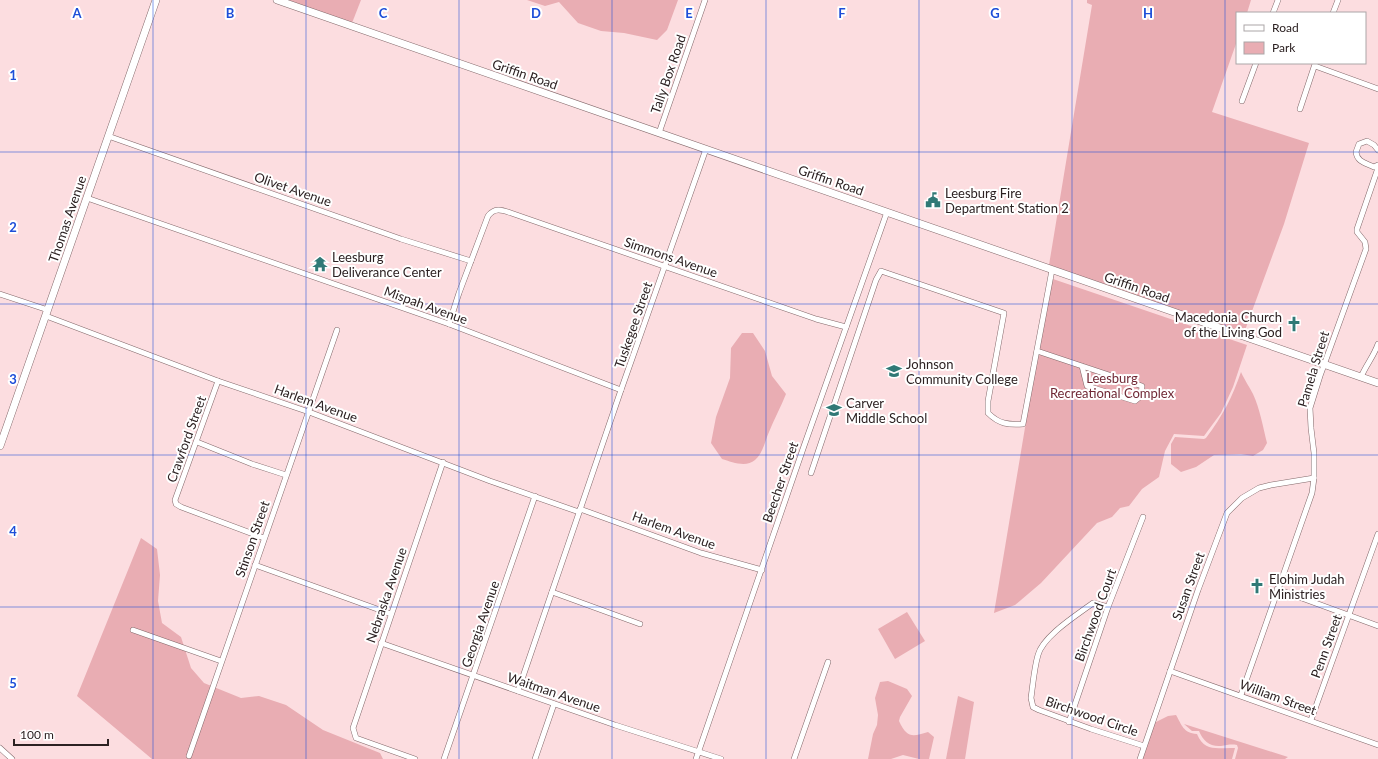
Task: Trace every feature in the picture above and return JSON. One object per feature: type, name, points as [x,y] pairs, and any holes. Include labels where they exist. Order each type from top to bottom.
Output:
[{"type":"street","name":"Thomas Avenue","points":[[0,446],[156,0]]},
{"type":"street","name":"Griffin Road","points":[[277,0],[1378,383]]},
{"type":"street","name":"Tally Box Road","points":[[659,133],[705,0]]},
{"type":"street","points":[[1273,12],[1278,0]]},
{"type":"street","points":[[1333,12],[1338,0]]},
{"type":"street","points":[[1242,101],[1256,64]]},
{"type":"street","points":[[1300,109],[1315,65],[1378,89]]},
{"type":"street","name":"Olivet Avenue","points":[[108,136],[401,239],[471,261]]},
{"type":"street","points":[[1378,150],[1374,145],[1367,141],[1359,144],[1356,152],[1359,160],[1362,162],[1374,167],[1378,165]]},
{"type":"street","name":"Tuskegee Street","points":[[518,691],[621,390],[706,149]]},
{"type":"street","name":"Pamela Street","points":[[1241,695],[1277,589],[1312,494],[1314,478],[1314,453],[1310,408],[1366,249],[1365,242],[1357,232],[1357,229],[1378,168]]},
{"type":"street","name":"Mispah Avenue","points":[[87,198],[449,324],[621,390]]},
{"type":"street","name":"Simmons Avenue","points":[[471,261],[489,214],[493,211],[501,210],[846,328]]},
{"type":"street","name":"Beecher Street","points":[[696,759],[887,212]]},
{"type":"street","points":[[449,324],[471,261]]},
{"type":"street","points":[[811,473],[876,280],[881,271],[1004,313],[988,401],[988,413],[995,420],[1010,425],[1023,424],[1052,270]]},
{"type":"street","name":"Harlem Avenue","points":[[0,294],[218,381],[309,412],[490,481],[701,552],[762,570]]},
{"type":"street","name":"Stinson Street","points":[[189,756],[337,330]]},
{"type":"street","points":[[1361,377],[1378,344]]},
{"type":"street","points":[[1037,350],[1142,386],[1141,396],[1134,401],[1087,386],[1082,366]]},
{"type":"street","name":"Crawford Street","points":[[218,381],[176,500],[176,504],[264,538]]},
{"type":"street","points":[[197,442],[252,464],[286,475]]},
{"type":"street","name":"Nebraska Avenue","points":[[416,759],[356,738],[354,736],[353,728],[443,462]]},
{"type":"street","name":"Susan Street","points":[[1140,759],[1227,513],[1242,498],[1259,488],[1314,478]]},
{"type":"street","name":"Georgia Avenue","points":[[444,759],[535,496]]},
{"type":"street","name":"Birchwood Court","points":[[1069,722],[1108,607],[1143,517]]},
{"type":"street","name":"Penn Street","points":[[1311,720],[1378,534]]},
{"type":"street","points":[[255,565],[391,614]]},
{"type":"street","points":[[1277,589],[1378,626]]},
{"type":"street","points":[[552,592],[640,624]]},
{"type":"street","name":"Birchwood Circle","points":[[1108,607],[1093,603],[1045,641],[1038,654],[1031,698],[1032,705],[1039,710],[1069,722],[1144,746]]},
{"type":"street","points":[[133,630],[221,661]]},
{"type":"street","name":"Waitman Avenue","points":[[381,643],[554,704],[721,759]]},
{"type":"street","points":[[794,759],[828,662]]},
{"type":"street","name":"William Street","points":[[1170,671],[1378,745]]},
{"type":"street","points":[[535,759],[554,704]]},
{"type":"street","points":[[0,748],[12,759]]},
{"type":"green space","points":[[288,0],[361,0],[352,23]]},
{"type":"green space","points":[[527,0],[678,0],[667,30],[657,40],[624,33],[601,31],[578,23],[559,2],[545,6]]},
{"type":"green space","points":[[1087,0],[1251,0],[1247,12],[1236,12],[1236,44],[1212,112],[1309,143],[1284,224],[1244,333],[1049,265],[1092,5],[1087,3]]},
{"type":"green space","name":"Leesburg Recreational Complex","points":[[1050,278],[1247,345],[1233,387],[1221,413],[1204,436],[1174,434],[1165,451],[1159,477],[1142,489],[1129,506],[1120,508],[1112,517],[1097,523],[1041,583],[1015,605],[994,613]]},
{"type":"green space","points":[[742,333],[753,333],[765,351],[772,376],[786,394],[771,427],[764,447],[755,460],[747,464],[734,463],[722,459],[711,443],[716,417],[730,378],[731,348]]},
{"type":"green space","points":[[1241,372],[1253,394],[1259,412],[1267,443],[1263,450],[1253,456],[1241,454],[1214,455],[1196,467],[1181,472],[1171,464],[1171,444],[1175,437],[1206,438],[1226,406]]},
{"type":"green space","points":[[141,538],[157,549],[160,575],[158,601],[162,623],[181,637],[191,668],[204,683],[241,698],[259,696],[286,705],[323,730],[380,753],[383,759],[152,759],[77,696]]},
{"type":"green space","points":[[907,612],[925,641],[895,659],[878,629]]},
{"type":"green space","points":[[888,681],[907,689],[912,696],[899,721],[905,731],[910,735],[918,735],[928,732],[934,737],[929,759],[919,759],[903,755],[891,759],[868,759],[873,734],[877,725],[878,715],[875,698],[880,682]]},
{"type":"green space","points":[[958,696],[974,702],[965,759],[946,759]]},
{"type":"green space","points":[[1176,715],[1186,730],[1197,734],[1200,740],[1208,747],[1235,748],[1232,759],[1139,759],[1152,724],[1168,716]]},
{"type":"green space","points":[[1184,724],[1288,757],[1285,759],[1235,759],[1238,748],[1237,745],[1217,746],[1207,743],[1199,731],[1192,731]]},
{"type":"place","name":"Leesburg Fire Department Station 2","points":[[933,200]]},
{"type":"place","name":"Leesburg Deliverance Center","points":[[320,264]]},
{"type":"place","name":"Macedonia Church of the Living God","points":[[1294,324]]},
{"type":"place","name":"Johnson Community College","points":[[894,371]]},
{"type":"place","name":"Carver Middle School","points":[[834,410]]},
{"type":"place","name":"Elohim Judah Ministries","points":[[1257,586]]}]
